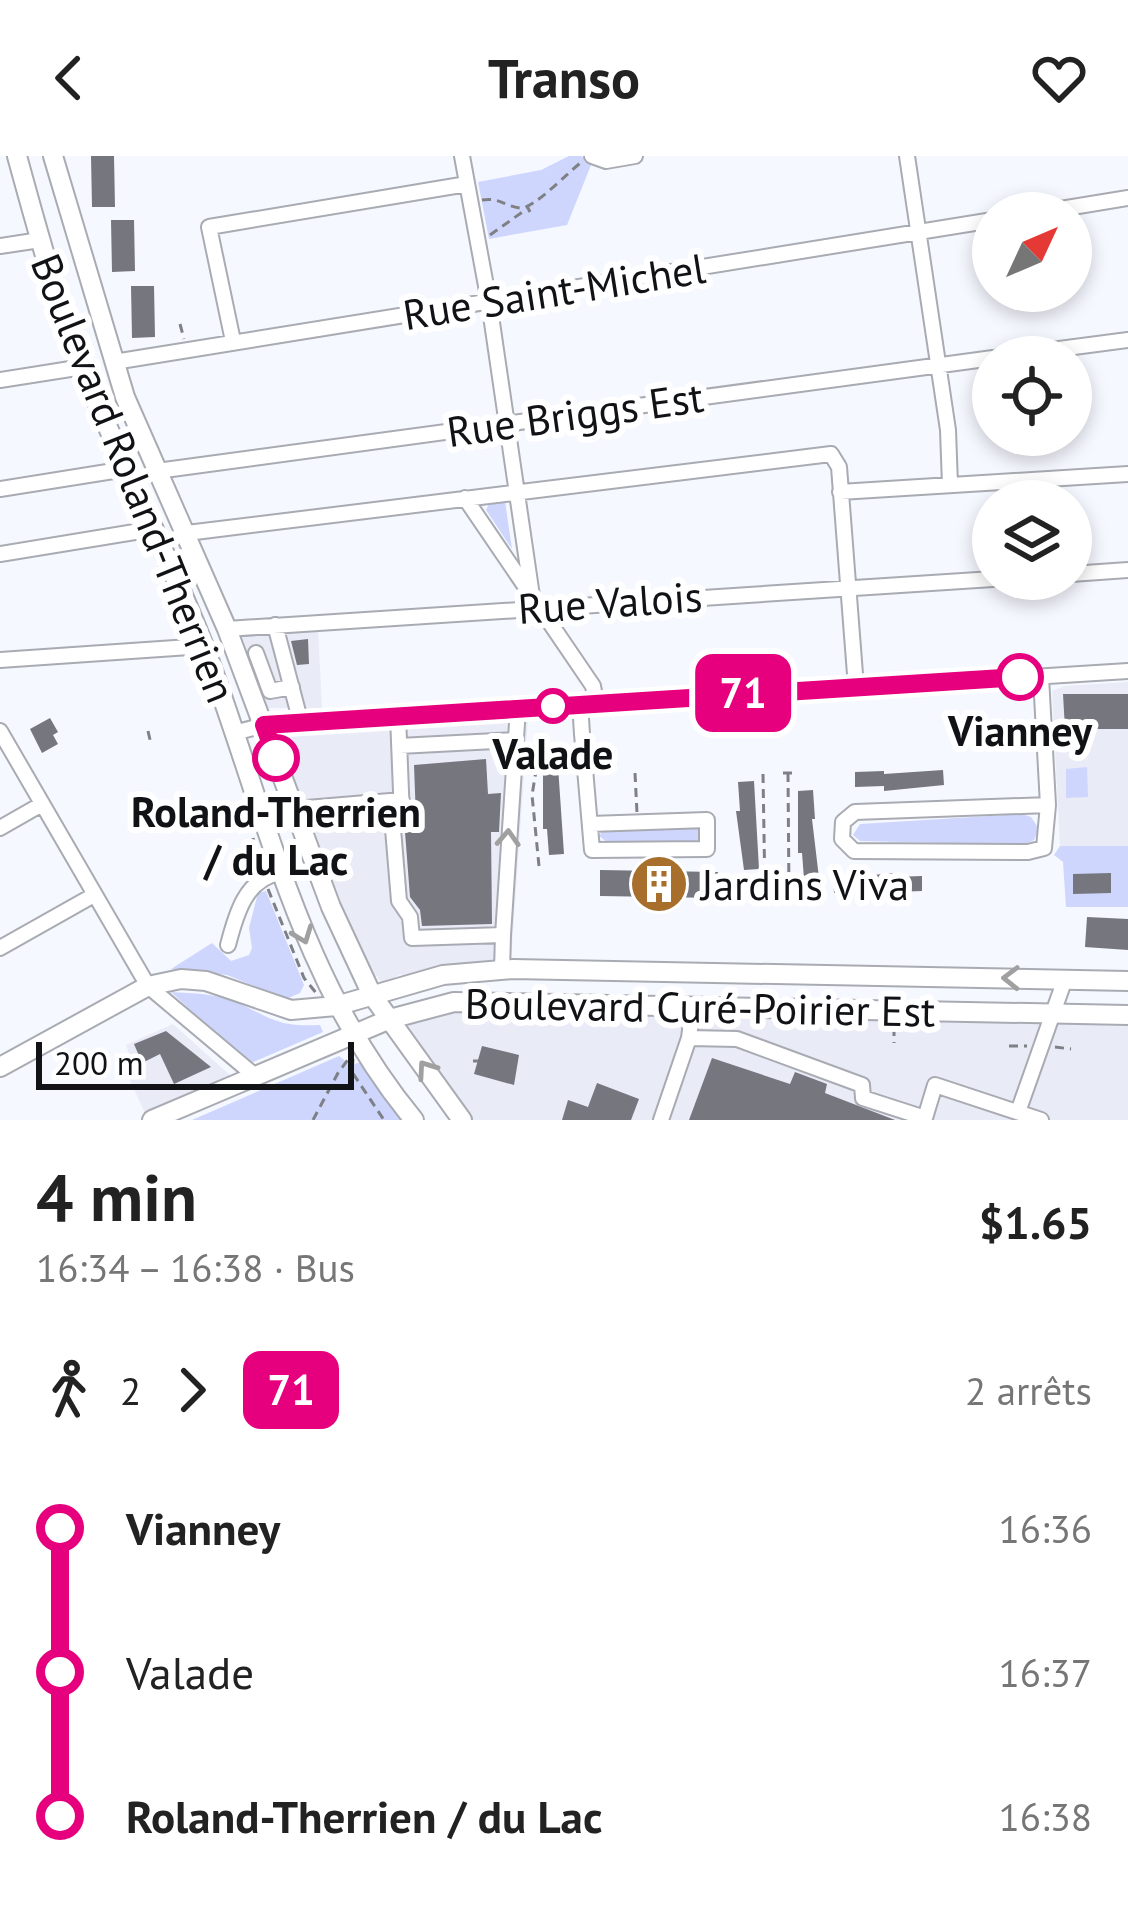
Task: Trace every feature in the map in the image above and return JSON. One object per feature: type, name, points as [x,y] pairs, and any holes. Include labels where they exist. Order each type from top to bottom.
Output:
[{"type":"main road","name":"Boulevard Roland-Therrien","points":[[17,156],[83,367],[204,646],[252,778],[280,873],[354,1044],[414,1120]]},
{"type":"main road","name":"Boulevard Roland-Therrien","points":[[53,156],[114,362],[227,629],[247,655],[261,692],[264,725],[331,907],[372,994],[462,1120]]},
{"type":"main road","name":"Boulevard Curé-Poirier Est","points":[[148,986],[182,979],[206,981],[291,1010],[336,1006],[443,974],[502,970],[1128,982]]},
{"type":"main road","points":[[0,1067],[148,986]]},
{"type":"main road","name":"Boulevard Curé-Poirier Est","points":[[158,1118],[254,1075],[354,1044],[390,1018],[454,1002],[1128,1015]]},
{"type":"street","points":[[462,156],[536,601]]},
{"type":"street","points":[[588,158],[635,156]]},
{"type":"street","points":[[908,156],[939,365],[950,485]]},
{"type":"street","points":[[232,340],[208,227],[467,184]]},
{"type":"street","points":[[1092,204],[1128,198]]},
{"type":"street","name":"Rue Saint-Michel","points":[[114,362],[972,224]]},
{"type":"street","points":[[0,246],[40,240]]},
{"type":"street","name":"Rue Briggs Est","points":[[1092,345],[1128,340]]},
{"type":"street","name":"Rue Briggs Est","points":[[158,471],[972,360]]},
{"type":"street","points":[[0,380],[83,367]]},
{"type":"street","points":[[187,533],[831,454],[838,461],[856,687]]},
{"type":"street","points":[[0,489],[126,469]]},
{"type":"street","points":[[840,491],[1128,474]]},
{"type":"street","points":[[465,498],[595,689],[588,703],[590,824],[592,850],[707,849],[707,820],[590,824]]},
{"type":"street","points":[[0,554],[153,529]]},
{"type":"street","points":[[1092,573],[1128,571]]},
{"type":"street","name":"Rue Valois","points":[[227,629],[536,601],[972,580]]},
{"type":"street","points":[[275,625],[301,723]]},
{"type":"street","points":[[0,660],[204,646]]},
{"type":"street","points":[[247,655],[281,646]]},
{"type":"street","points":[[234,733],[264,725],[1128,671]]},
{"type":"street","points":[[1041,677],[1048,806],[1047,842],[1036,851],[854,851],[842,839],[843,822],[855,812],[1048,806]]},
{"type":"street","points":[[261,692],[292,687]]},
{"type":"street","points":[[502,970],[518,708]]},
{"type":"street","points":[[398,716],[402,817],[393,829],[399,902],[410,917],[412,938],[503,935]]},
{"type":"street","points":[[0,731],[148,986],[254,1075]]},
{"type":"street","points":[[399,746],[514,740]]},
{"type":"street","points":[[295,809],[401,800]]},
{"type":"street","points":[[0,828],[42,804]]},
{"type":"street","points":[[228,945],[252,886],[262,876],[280,873]]},
{"type":"street","points":[[0,948],[94,896]]},
{"type":"street","points":[[1018,1112],[1065,980]]},
{"type":"street","points":[[661,1120],[689,1038],[693,1006]]},
{"type":"street","points":[[689,1038],[737,1039],[862,1085],[863,1098],[926,1118],[935,1085],[1041,1120]]},
{"type":"path","points":[[487,238],[529,210],[588,158]]},
{"type":"path","points":[[480,200],[496,198],[529,210]]},
{"type":"path","points":[[180,324],[188,351]]},
{"type":"path","points":[[148,731],[151,744]]},
{"type":"path","points":[[539,866],[532,795],[541,741]]},
{"type":"path","points":[[635,772],[638,822]]},
{"type":"path","points":[[796,773],[786,773],[786,895],[798,896]]},
{"type":"path","points":[[763,774],[765,894]]},
{"type":"path","points":[[894,1043],[895,1010]]},
{"type":"path","points":[[313,1120],[354,1044]]},
{"type":"shaded area","points":[[569,156],[581,156],[591,165],[567,225],[489,239],[478,182],[541,170]]},
{"type":"shaded area","points":[[505,501],[512,549],[486,510],[490,502]]},
{"type":"shaded area","points":[[318,628],[322,708],[265,708],[240,641],[242,635]]},
{"type":"shaded area","points":[[1128,682],[1128,846],[1060,846],[1052,691]]},
{"type":"shaded area","points":[[528,718],[511,961],[401,974],[382,984],[373,977],[344,917],[281,740],[314,730]]},
{"type":"shaded area","points":[[1087,767],[1088,797],[1066,798],[1066,769]]},
{"type":"shaded area","points":[[1031,817],[1039,829],[1034,840],[1024,845],[860,841],[853,835],[860,824]]},
{"type":"shaded area","points":[[699,827],[700,839],[692,843],[607,842],[599,836],[604,829]]},
{"type":"shaded area","points":[[1060,846],[1128,846],[1128,907],[1066,907],[1063,862],[1054,855]]},
{"type":"shaded area","points":[[266,891],[304,985],[300,993],[286,999],[227,975],[171,969],[212,943],[231,961],[249,955],[249,928],[258,893]]},
{"type":"shaded area","points":[[171,992],[222,998],[285,1023],[320,1025],[323,1032],[249,1064]]},
{"type":"shaded area","points":[[445,1008],[1128,1024],[1128,1120],[473,1120],[408,1026],[422,1014]]},
{"type":"shaded area","points":[[173,1024],[232,1077],[146,1115],[125,1070],[133,1065],[126,1045]]},
{"type":"shaded area","points":[[339,1056],[350,1065],[362,1062],[402,1120],[192,1120]]},
{"type":"building","points":[[91,156],[114,156],[115,207],[92,207]]},
{"type":"building","points":[[111,220],[134,220],[135,271],[112,272]]},
{"type":"building","points":[[131,286],[154,286],[155,337],[132,338]]},
{"type":"building","points":[[308,639],[309,664],[297,665],[291,641]]},
{"type":"building","points":[[1063,694],[1128,694],[1128,729],[1065,729]]},
{"type":"building","points":[[50,718],[58,744],[42,753],[30,729]]},
{"type":"building","points":[[486,759],[488,794],[501,793],[499,832],[491,832],[492,924],[422,926],[420,910],[410,897],[405,832],[416,819],[414,765]]},
{"type":"building","points":[[558,766],[564,854],[549,855],[547,829],[543,829],[543,767]]},
{"type":"building","points":[[943,770],[944,785],[884,791],[884,786],[855,787],[855,772]]},
{"type":"building","points":[[754,781],[759,869],[744,870],[736,811],[740,811],[738,782]]},
{"type":"building","points":[[813,790],[819,878],[804,879],[802,853],[798,853],[798,791]]},
{"type":"building","name":"Jardins Viva","points":[[600,870],[718,872],[717,898],[600,896]]},
{"type":"building","points":[[893,873],[893,877],[922,876],[922,891],[834,893],[833,879]]},
{"type":"building","points":[[1111,873],[1111,893],[1073,894],[1073,874]]},
{"type":"building","points":[[1087,917],[1128,919],[1128,950],[1085,947]]},
{"type":"building","points":[[166,1031],[211,1067],[174,1084],[160,1054],[142,1063],[134,1044]]},
{"type":"building","points":[[482,1046],[519,1055],[514,1085],[474,1074]]},
{"type":"building","points":[[712,1058],[790,1084],[795,1072],[827,1084],[825,1093],[895,1120],[689,1120]]},
{"type":"building","points":[[597,1083],[639,1099],[631,1120],[562,1120],[568,1100],[588,1107]]},
{"type":"bus line","name":"71","points":[[276,758],[264,725],[1020,677]]},
{"type":"place","name":"Vianney","points":[[1020,677]]},
{"type":"place","name":"Valade","points":[[553,706]]},
{"type":"place","name":"Roland-Therrien / du Lac","points":[[276,758]]},
{"type":"place","name":"Jardins Viva","points":[[659,884]]}]
